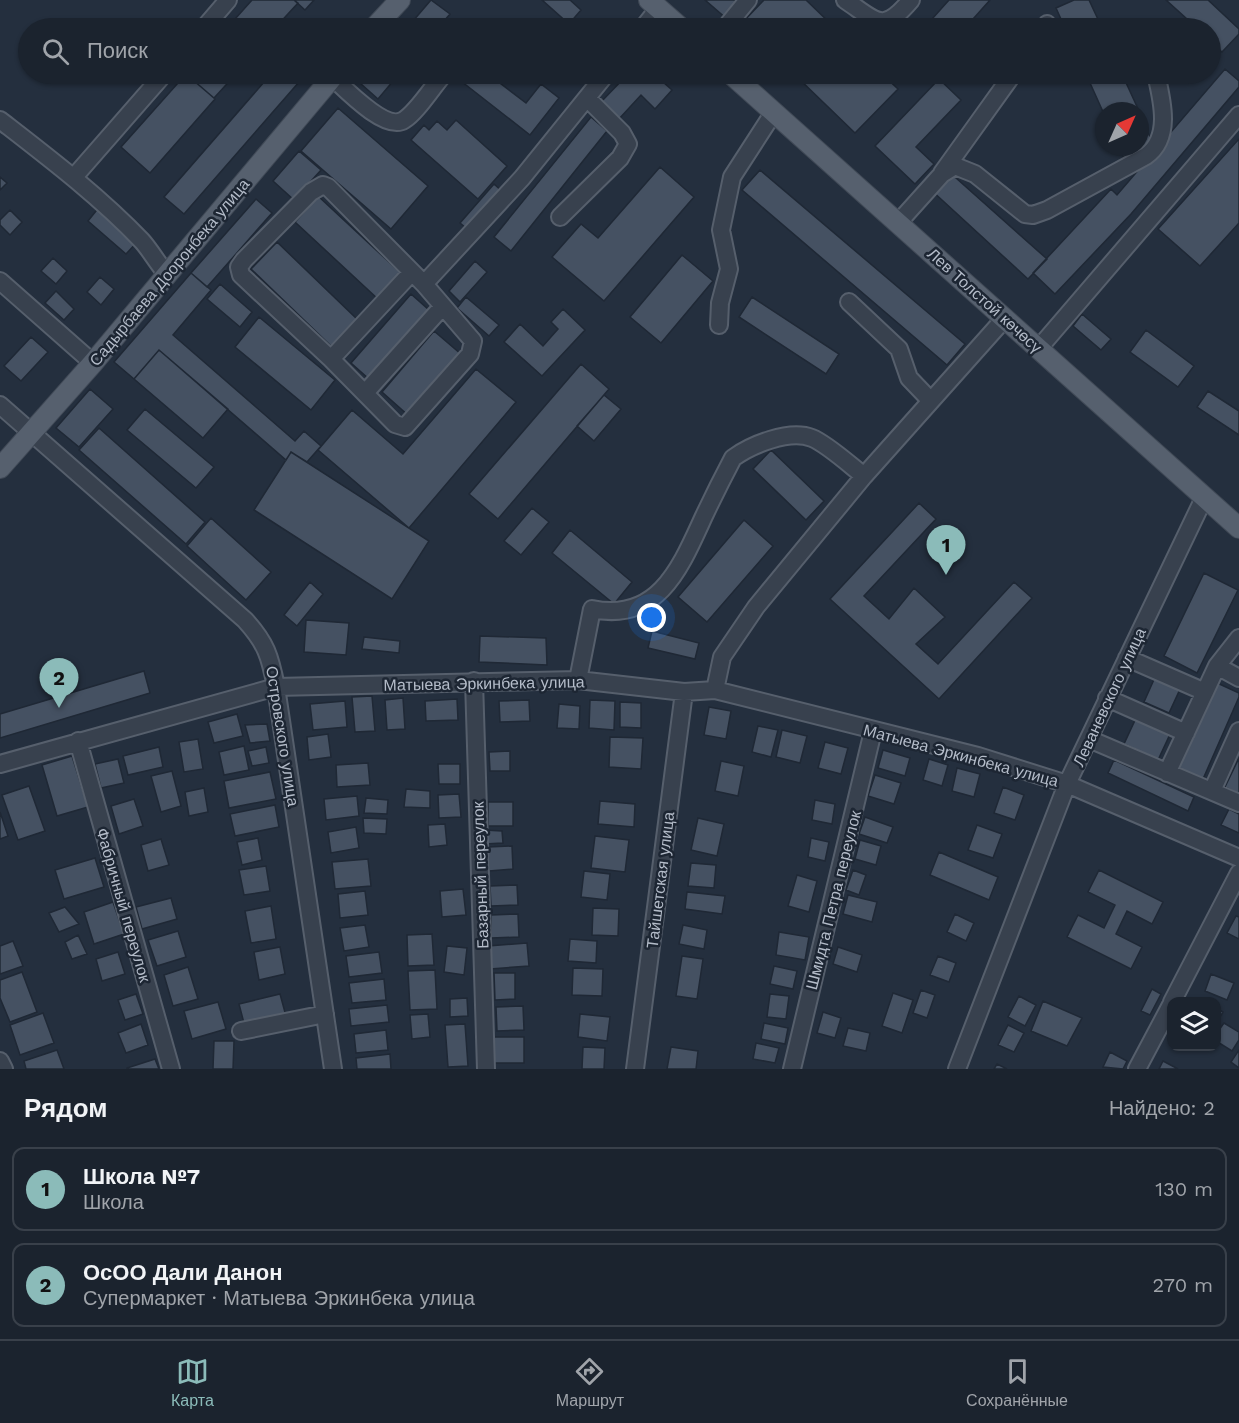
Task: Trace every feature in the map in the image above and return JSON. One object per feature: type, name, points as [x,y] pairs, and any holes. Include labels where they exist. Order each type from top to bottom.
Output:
[{"type":"main road","points":[[384,18],[400,0]]},
{"type":"main road","points":[[654,4],[670,18]]},
{"type":"main road","name":"Садырбаева Дооронбека улица","points":[[0,468],[93,363],[325,84]]},
{"type":"main road","name":"Лев Толстой көчөсү","points":[[742,84],[1204,498],[1237,523]]},
{"type":"street","points":[[213,18],[228,0]]},
{"type":"street","points":[[733,18],[748,0]]},
{"type":"street","points":[[844,0],[873,18]]},
{"type":"street","points":[[895,18],[911,0]]},
{"type":"street","points":[[648,18],[654,4]]},
{"type":"street","points":[[74,177],[155,84]]},
{"type":"street","points":[[343,84],[381,118],[392,123],[403,121],[435,84]]},
{"type":"street","points":[[331,358],[522,178],[598,84]]},
{"type":"street","points":[[898,223],[942,174],[1006,84]]},
{"type":"street","points":[[942,174],[955,166],[963,168],[975,174],[1025,214],[1033,215],[1047,210],[1146,156],[1159,145],[1163,105],[1158,84]]},
{"type":"street","points":[[560,217],[620,158],[628,144],[622,133],[587,98]]},
{"type":"street","points":[[718,325],[720,303],[729,269],[721,230],[732,177],[774,112]]},
{"type":"street","points":[[1038,348],[1239,116]]},
{"type":"street","points":[[0,120],[74,177],[144,243],[152,259],[167,274]]},
{"type":"street","points":[[323,185],[418,278],[471,338],[474,347],[408,425],[401,427],[395,424],[331,358],[244,281],[239,267],[311,192],[323,185]]},
{"type":"street","points":[[0,281],[93,363]]},
{"type":"street","points":[[849,302],[899,349],[909,378],[931,401]]},
{"type":"street","points":[[365,393],[443,306]]},
{"type":"street","points":[[714,690],[722,657],[736,633],[864,476],[1005,318]]},
{"type":"street","name":"Островского улица","points":[[0,405],[245,620],[261,639],[270,656],[333,1069]]},
{"type":"street","points":[[578,680],[592,609],[607,612],[627,611],[650,600],[668,583],[685,560],[733,458],[747,448],[793,436],[812,438],[864,476]]},
{"type":"street","name":"Леваневского улица","points":[[957,1069],[1068,784],[1204,498]]},
{"type":"street","points":[[1167,773],[1217,666],[1239,638]]},
{"type":"street","points":[[1127,658],[1205,692]]},
{"type":"street","points":[[1217,666],[1239,678]]},
{"type":"street","name":"Матыева Эркинбека улица","points":[[0,764],[276,687],[578,680],[684,692],[714,690],[978,756],[1068,784],[1239,858]]},
{"type":"street","name":"Базарный переулок","points":[[474,681],[486,1069]]},
{"type":"street","name":"Тайшетская улица","points":[[635,1069],[684,692]]},
{"type":"street","points":[[1107,698],[1186,733]]},
{"type":"street","name":"Шмидта Петра переулок","points":[[792,1069],[873,730]]},
{"type":"street","points":[[1212,791],[1239,730]]},
{"type":"street","points":[[1089,739],[1239,803]]},
{"type":"street","name":"Фабричный переулок","points":[[78,741],[171,1069]]},
{"type":"street","points":[[1175,997],[1239,873]]},
{"type":"street","points":[[1137,1069],[1167,1012]]},
{"type":"street","points":[[241,1031],[325,1014]]},
{"type":"street","points":[[0,1061],[4,1069]]},
{"type":"building","points":[[252,0],[294,0],[298,3],[284,18],[236,18]]},
{"type":"building","points":[[294,0],[314,0],[305,10]]},
{"type":"building","points":[[431,0],[450,14],[447,18],[416,18]]},
{"type":"building","points":[[542,0],[570,0],[581,10],[574,18],[562,18]]},
{"type":"building","points":[[705,0],[734,0],[739,5],[726,18]]},
{"type":"building","points":[[764,0],[806,0],[825,18],[747,18]]},
{"type":"building","points":[[949,0],[990,0],[974,18],[933,18]]},
{"type":"building","points":[[1074,0],[1089,0],[1097,18],[1060,18],[1056,8]]},
{"type":"building","points":[[1166,0],[1208,0],[1239,29],[1239,34],[1222,52],[1221,18],[1186,18]]},
{"type":"building","points":[[1225,69],[1239,81],[1239,87],[1131,214],[1055,294],[1033,273],[1111,189],[1117,195],[1212,84],[1221,84],[1221,74]]},
{"type":"building","points":[[177,84],[198,84],[215,99],[150,173],[121,147]]},
{"type":"building","points":[[198,84],[227,84],[214,98]]},
{"type":"building","points":[[262,84],[297,84],[184,214],[164,197]]},
{"type":"building","points":[[361,84],[391,84],[378,99]]},
{"type":"building","points":[[465,84],[501,84],[526,103],[541,84],[559,98],[530,135]]},
{"type":"building","points":[[618,84],[665,84],[672,90],[655,109],[641,95],[618,120],[600,103]]},
{"type":"building","points":[[804,84],[893,84],[898,89],[855,133]]},
{"type":"building","points":[[934,84],[944,84],[961,100],[916,147],[934,164],[915,184],[875,146]]},
{"type":"building","points":[[1090,84],[1127,84],[1135,102],[1099,102]]},
{"type":"building","points":[[338,108],[428,186],[391,229],[301,151]]},
{"type":"building","points":[[591,117],[607,131],[511,251],[494,237]]},
{"type":"building","points":[[456,120],[507,166],[478,199],[411,140],[424,125],[429,130],[437,121],[447,130]]},
{"type":"building","points":[[1239,139],[1239,223],[1200,266],[1158,229]]},
{"type":"building","points":[[299,151],[321,170],[294,200],[273,181]]},
{"type":"building","points":[[660,167],[694,197],[604,301],[552,257],[581,224],[598,238]]},
{"type":"building","points":[[760,170],[965,344],[947,365],[742,190]]},
{"type":"building","points":[[947,170],[1047,259],[1028,279],[930,189]]},
{"type":"building","points":[[0,177],[7,183],[0,190]]},
{"type":"building","points":[[494,184],[505,194],[471,232],[460,223]]},
{"type":"building","points":[[318,196],[403,275],[379,300],[295,222]]},
{"type":"building","points":[[256,199],[272,213],[207,287],[191,273]]},
{"type":"building","points":[[100,206],[139,240],[126,254],[88,221]]},
{"type":"building","points":[[10,210],[22,222],[10,235],[0,225],[0,220]]},
{"type":"building","points":[[277,242],[359,321],[333,348],[251,269]]},
{"type":"building","points":[[682,255],[713,281],[661,343],[630,317]]},
{"type":"building","points":[[53,258],[67,271],[56,284],[41,271]]},
{"type":"building","points":[[475,261],[487,272],[460,302],[449,291]]},
{"type":"building","points":[[191,273],[211,290],[173,335],[295,441],[304,431],[321,446],[307,462],[291,452],[286,460],[159,350],[134,379],[114,362]]},
{"type":"building","points":[[100,277],[114,289],[101,305],[87,292]]},
{"type":"building","points":[[220,284],[252,312],[240,327],[207,299]]},
{"type":"building","points":[[56,291],[74,309],[64,320],[45,303]]},
{"type":"building","points":[[411,294],[429,310],[369,379],[351,363]]},
{"type":"building","points":[[466,297],[499,325],[489,336],[457,308]]},
{"type":"building","points":[[752,297],[839,354],[826,374],[739,317]]},
{"type":"building","points":[[563,309],[585,330],[542,376],[504,342],[520,324],[543,346],[558,329],[551,322]]},
{"type":"building","points":[[1082,314],[1111,339],[1101,350],[1073,326]]},
{"type":"building","points":[[259,317],[335,380],[311,410],[235,347]]},
{"type":"building","points":[[1146,330],[1194,366],[1178,387],[1130,352]]},
{"type":"building","points":[[434,331],[462,355],[409,416],[382,392]]},
{"type":"building","points":[[31,337],[48,352],[21,381],[4,366]]},
{"type":"building","points":[[159,350],[228,409],[203,438],[134,379]]},
{"type":"building","points":[[581,364],[609,389],[498,519],[469,494]]},
{"type":"building","points":[[476,369],[516,402],[409,528],[318,450],[352,410],[403,454]]},
{"type":"building","points":[[90,389],[113,409],[79,447],[56,428]]},
{"type":"building","points":[[1208,391],[1239,411],[1239,435],[1197,407]]},
{"type":"building","points":[[604,395],[621,409],[594,441],[577,426]]},
{"type":"building","points":[[145,409],[214,467],[196,488],[127,430]]},
{"type":"building","points":[[99,428],[205,522],[186,544],[79,450]]},
{"type":"building","points":[[771,450],[824,501],[806,520],[753,469]]},
{"type":"building","points":[[291,452],[429,541],[392,599],[254,510]]},
{"type":"building","points":[[919,503],[936,519],[864,596],[889,619],[914,588],[945,617],[916,644],[938,664],[1014,582],[1032,598],[939,699],[830,599]]},
{"type":"building","points":[[532,508],[549,522],[521,555],[504,541]]},
{"type":"building","points":[[211,518],[271,572],[246,600],[187,546]]},
{"type":"building","points":[[744,520],[773,546],[707,622],[678,597]]},
{"type":"building","points":[[570,530],[632,582],[614,604],[552,553]]},
{"type":"building","points":[[1204,573],[1238,590],[1197,673],[1164,656]]},
{"type":"building","points":[[310,582],[323,594],[297,626],[284,615]]},
{"type":"building","points":[[306,620],[349,623],[346,655],[304,652]]},
{"type":"building","points":[[652,631],[699,643],[695,659],[648,648]]},
{"type":"building","points":[[480,636],[546,638],[547,665],[479,662]]},
{"type":"building","points":[[364,637],[400,641],[399,653],[362,649]]},
{"type":"building","points":[[144,671],[150,693],[0,738],[0,714]]},
{"type":"building","points":[[1156,675],[1181,687],[1169,713],[1144,702]]},
{"type":"building","points":[[1215,682],[1239,693],[1239,697],[1203,779],[1177,768]]},
{"type":"building","points":[[372,696],[375,731],[355,732],[352,697]]},
{"type":"building","points":[[403,698],[405,729],[387,730],[385,700]]},
{"type":"building","points":[[457,699],[458,720],[426,721],[425,701]]},
{"type":"building","points":[[529,700],[530,721],[500,722],[499,701]]},
{"type":"building","points":[[590,700],[615,701],[614,730],[589,728]]},
{"type":"building","points":[[345,701],[347,727],[313,730],[310,704]]},
{"type":"building","points":[[620,702],[641,703],[641,728],[620,727]]},
{"type":"building","points":[[559,704],[580,706],[579,729],[557,728]]},
{"type":"building","points":[[709,707],[731,711],[726,739],[704,735]]},
{"type":"building","points":[[237,714],[243,736],[214,743],[208,722]]},
{"type":"building","points":[[1137,716],[1171,732],[1158,760],[1124,744]]},
{"type":"building","points":[[267,724],[270,741],[250,743],[245,725]]},
{"type":"building","points":[[758,726],[778,730],[771,757],[752,752]]},
{"type":"building","points":[[782,730],[807,736],[800,763],[776,757]]},
{"type":"building","points":[[328,734],[331,757],[309,760],[307,737]]},
{"type":"building","points":[[610,737],[643,738],[641,769],[609,767]]},
{"type":"building","points":[[198,739],[203,769],[184,772],[179,742]]},
{"type":"building","points":[[825,742],[848,748],[841,774],[818,768]]},
{"type":"building","points":[[244,746],[249,770],[224,775],[219,752]]},
{"type":"building","points":[[159,747],[163,767],[128,775],[123,756]]},
{"type":"building","points":[[266,747],[269,763],[252,766],[248,751]]},
{"type":"building","points":[[883,750],[910,758],[905,776],[878,768]]},
{"type":"building","points":[[510,751],[510,771],[490,771],[489,752]]},
{"type":"building","points":[[72,756],[88,807],[57,816],[42,765]]},
{"type":"building","points":[[1239,758],[1239,794],[1225,787]]},
{"type":"building","points":[[118,759],[124,783],[101,788],[95,764]]},
{"type":"building","points":[[929,759],[948,765],[942,786],[923,780]]},
{"type":"building","points":[[1114,760],[1194,797],[1188,811],[1108,773]]},
{"type":"building","points":[[721,761],[744,766],[738,796],[715,791]]},
{"type":"building","points":[[368,763],[370,785],[337,787],[336,765]]},
{"type":"building","points":[[438,764],[460,764],[460,784],[439,784]]},
{"type":"building","points":[[957,768],[980,774],[974,797],[952,791]]},
{"type":"building","points":[[172,771],[181,806],[161,812],[151,776]]},
{"type":"building","points":[[270,772],[276,799],[229,808],[224,781]]},
{"type":"building","points":[[875,775],[901,783],[894,804],[868,796]]},
{"type":"building","points":[[29,786],[45,831],[18,840],[2,795]]},
{"type":"building","points":[[1003,787],[1024,795],[1015,820],[994,813]]},
{"type":"building","points":[[204,788],[208,812],[189,816],[185,792]]},
{"type":"building","points":[[406,789],[430,791],[430,808],[404,807]]},
{"type":"building","points":[[459,794],[461,817],[439,818],[438,795]]},
{"type":"building","points":[[357,796],[359,816],[326,820],[324,799]]},
{"type":"building","points":[[366,798],[388,800],[387,814],[364,813]]},
{"type":"building","points":[[134,799],[143,826],[119,834],[111,806]]},
{"type":"building","points":[[815,800],[835,804],[832,824],[812,820]]},
{"type":"building","points":[[600,801],[635,804],[634,827],[598,824]]},
{"type":"building","points":[[488,802],[513,802],[513,826],[488,826]]},
{"type":"building","points":[[275,805],[279,827],[235,836],[230,814]]},
{"type":"building","points":[[1229,809],[1239,814],[1239,833],[1221,825]]},
{"type":"building","points":[[0,812],[8,836],[0,839]]},
{"type":"building","points":[[865,817],[893,827],[887,843],[859,834]]},
{"type":"building","points":[[363,818],[387,819],[386,834],[364,833]]},
{"type":"building","points":[[698,818],[724,824],[717,856],[691,850]]},
{"type":"building","points":[[445,824],[447,845],[429,847],[428,825]]},
{"type":"building","points":[[977,825],[1002,834],[993,858],[968,850]]},
{"type":"building","points":[[356,827],[359,848],[331,853],[328,832]]},
{"type":"building","points":[[484,830],[502,831],[503,843],[484,844]]},
{"type":"building","points":[[595,836],[629,840],[625,872],[591,868]]},
{"type":"building","points":[[258,838],[262,860],[242,865],[237,842]]},
{"type":"building","points":[[811,838],[829,842],[825,861],[808,857]]},
{"type":"building","points":[[161,839],[169,865],[148,871],[141,845]]},
{"type":"building","points":[[860,840],[881,846],[876,865],[855,859]]},
{"type":"building","points":[[512,846],[513,869],[489,871],[488,847]]},
{"type":"building","points":[[939,852],[998,877],[989,900],[930,875]]},
{"type":"building","points":[[95,858],[104,887],[64,899],[55,870]]},
{"type":"building","points":[[368,859],[371,886],[335,889],[332,862]]},
{"type":"building","points":[[691,863],[716,865],[714,888],[688,886]]},
{"type":"building","points":[[266,866],[270,891],[244,895],[239,870]]},
{"type":"building","points":[[853,870],[866,875],[859,895],[846,890]]},
{"type":"building","points":[[1099,870],[1163,902],[1152,924],[1127,911],[1116,934],[1142,947],[1131,969],[1067,937],[1078,915],[1104,928],[1115,905],[1088,892]]},
{"type":"building","points":[[584,871],[610,874],[607,900],[581,897]]},
{"type":"building","points":[[797,875],[817,881],[809,912],[788,906]]},
{"type":"building","points":[[517,885],[518,905],[491,906],[490,886]]},
{"type":"building","points":[[463,889],[466,915],[442,917],[440,891]]},
{"type":"building","points":[[365,891],[368,915],[340,918],[338,894]]},
{"type":"building","points":[[687,892],[725,896],[722,914],[685,909]]},
{"type":"building","points":[[848,895],[877,902],[872,922],[843,914]]},
{"type":"building","points":[[171,898],[177,919],[142,929],[136,907]]},
{"type":"building","points":[[113,902],[124,934],[94,944],[84,912]]},
{"type":"building","points":[[271,906],[276,939],[251,943],[245,911]]},
{"type":"building","points":[[65,907],[79,924],[59,932],[49,913]]},
{"type":"building","points":[[593,908],[619,909],[618,936],[592,935]]},
{"type":"building","points":[[518,914],[519,937],[491,938],[491,915]]},
{"type":"building","points":[[955,914],[974,923],[966,941],[947,932]]},
{"type":"building","points":[[1236,916],[1239,917],[1239,939],[1227,933]]},
{"type":"building","points":[[365,925],[369,947],[344,951],[340,928]]},
{"type":"building","points":[[683,925],[707,930],[704,949],[679,944]]},
{"type":"building","points":[[178,931],[186,957],[157,966],[148,940]]},
{"type":"building","points":[[779,932],[809,937],[805,960],[776,955]]},
{"type":"building","points":[[432,934],[434,965],[408,966],[407,935]]},
{"type":"building","points":[[78,935],[87,954],[72,959],[65,942]]},
{"type":"building","points":[[570,939],[597,941],[596,963],[568,961]]},
{"type":"building","points":[[13,941],[23,966],[0,974],[0,946]]},
{"type":"building","points":[[527,943],[529,966],[490,969],[488,946]]},
{"type":"building","points":[[447,946],[467,948],[464,975],[444,972]]},
{"type":"building","points":[[280,947],[285,974],[259,980],[254,952]]},
{"type":"building","points":[[838,947],[862,955],[857,972],[833,964]]},
{"type":"building","points":[[118,952],[125,974],[102,981],[96,959]]},
{"type":"building","points":[[379,952],[382,973],[349,977],[346,956]]},
{"type":"building","points":[[682,956],[703,959],[697,999],[676,996]]},
{"type":"building","points":[[938,956],[956,963],[949,982],[930,975]]},
{"type":"building","points":[[774,966],[797,971],[793,989],[770,984]]},
{"type":"building","points":[[188,967],[198,999],[173,1006],[164,975]]},
{"type":"building","points":[[573,968],[603,969],[602,996],[572,995]]},
{"type":"building","points":[[435,970],[437,1009],[410,1010],[408,971]]},
{"type":"building","points":[[22,972],[37,1012],[10,1022],[0,998],[0,980]]},
{"type":"building","points":[[494,973],[515,973],[515,999],[495,1000]]},
{"type":"building","points":[[1211,974],[1234,983],[1227,1000],[1205,991]]},
{"type":"building","points":[[384,979],[386,1000],[352,1003],[349,983]]},
{"type":"building","points":[[1152,989],[1161,994],[1150,1015],[1141,1011]]},
{"type":"building","points":[[921,990],[935,995],[927,1018],[913,1013]]},
{"type":"building","points":[[893,993],[913,1000],[902,1033],[882,1026]]},
{"type":"building","points":[[136,994],[143,1014],[125,1020],[118,1000]]},
{"type":"building","points":[[280,994],[286,1016],[245,1027],[239,1004]]},
{"type":"building","points":[[770,994],[789,996],[786,1019],[767,1017]]},
{"type":"building","points":[[1019,996],[1036,1005],[1025,1026],[1008,1017]]},
{"type":"building","points":[[467,998],[468,1016],[450,1017],[450,999]]},
{"type":"building","points":[[1043,1001],[1082,1018],[1067,1046],[1031,1031]]},
{"type":"building","points":[[218,1002],[226,1029],[192,1039],[184,1011]]},
{"type":"building","points":[[387,1005],[389,1022],[351,1026],[349,1009]]},
{"type":"building","points":[[523,1006],[524,1030],[497,1031],[496,1007]]},
{"type":"building","points":[[823,1012],[841,1018],[835,1038],[817,1033]]},
{"type":"building","points":[[43,1013],[54,1043],[20,1055],[10,1025]]},
{"type":"building","points":[[428,1014],[430,1037],[412,1039],[410,1015]]},
{"type":"building","points":[[580,1014],[610,1017],[607,1041],[578,1037]]},
{"type":"building","points":[[764,1023],[788,1028],[785,1044],[761,1039]]},
{"type":"building","points":[[1224,1023],[1239,1032],[1239,1040],[1232,1051],[1221,1044],[1221,1027]]},
{"type":"building","points":[[141,1024],[148,1045],[126,1053],[118,1033]]},
{"type":"building","points":[[465,1024],[468,1066],[448,1067],[445,1025]]},
{"type":"building","points":[[1008,1025],[1024,1033],[1014,1052],[998,1045]]},
{"type":"building","points":[[848,1028],[870,1033],[866,1051],[843,1046]]},
{"type":"building","points":[[386,1030],[388,1050],[356,1053],[354,1034]]},
{"type":"building","points":[[494,1037],[524,1037],[524,1063],[494,1063]]},
{"type":"building","points":[[214,1041],[234,1041],[233,1069],[213,1069]]},
{"type":"building","points":[[756,1043],[779,1048],[775,1063],[753,1059]]},
{"type":"building","points":[[583,1047],[605,1048],[604,1069],[582,1069]]},
{"type":"building","points":[[671,1047],[698,1051],[696,1069],[667,1069]]},
{"type":"building","points":[[57,1050],[64,1069],[26,1069],[24,1061]]},
{"type":"building","points":[[1239,1050],[1239,1068],[1231,1062]]},
{"type":"building","points":[[1110,1052],[1127,1061],[1123,1069],[1103,1067]]},
{"type":"building","points":[[390,1054],[391,1069],[357,1069],[356,1058]]},
{"type":"building","points":[[155,1059],[159,1069],[127,1069],[127,1068]]},
{"type":"building","points":[[1163,1061],[1178,1069],[1159,1069]]},
{"type":"building","points":[[997,1064],[1007,1069],[994,1069]]},
{"type":"place","name":"Школа №7","points":[[946,575]]},
{"type":"place","name":"ОсОО Дали Данон","points":[[59,708]]}]
